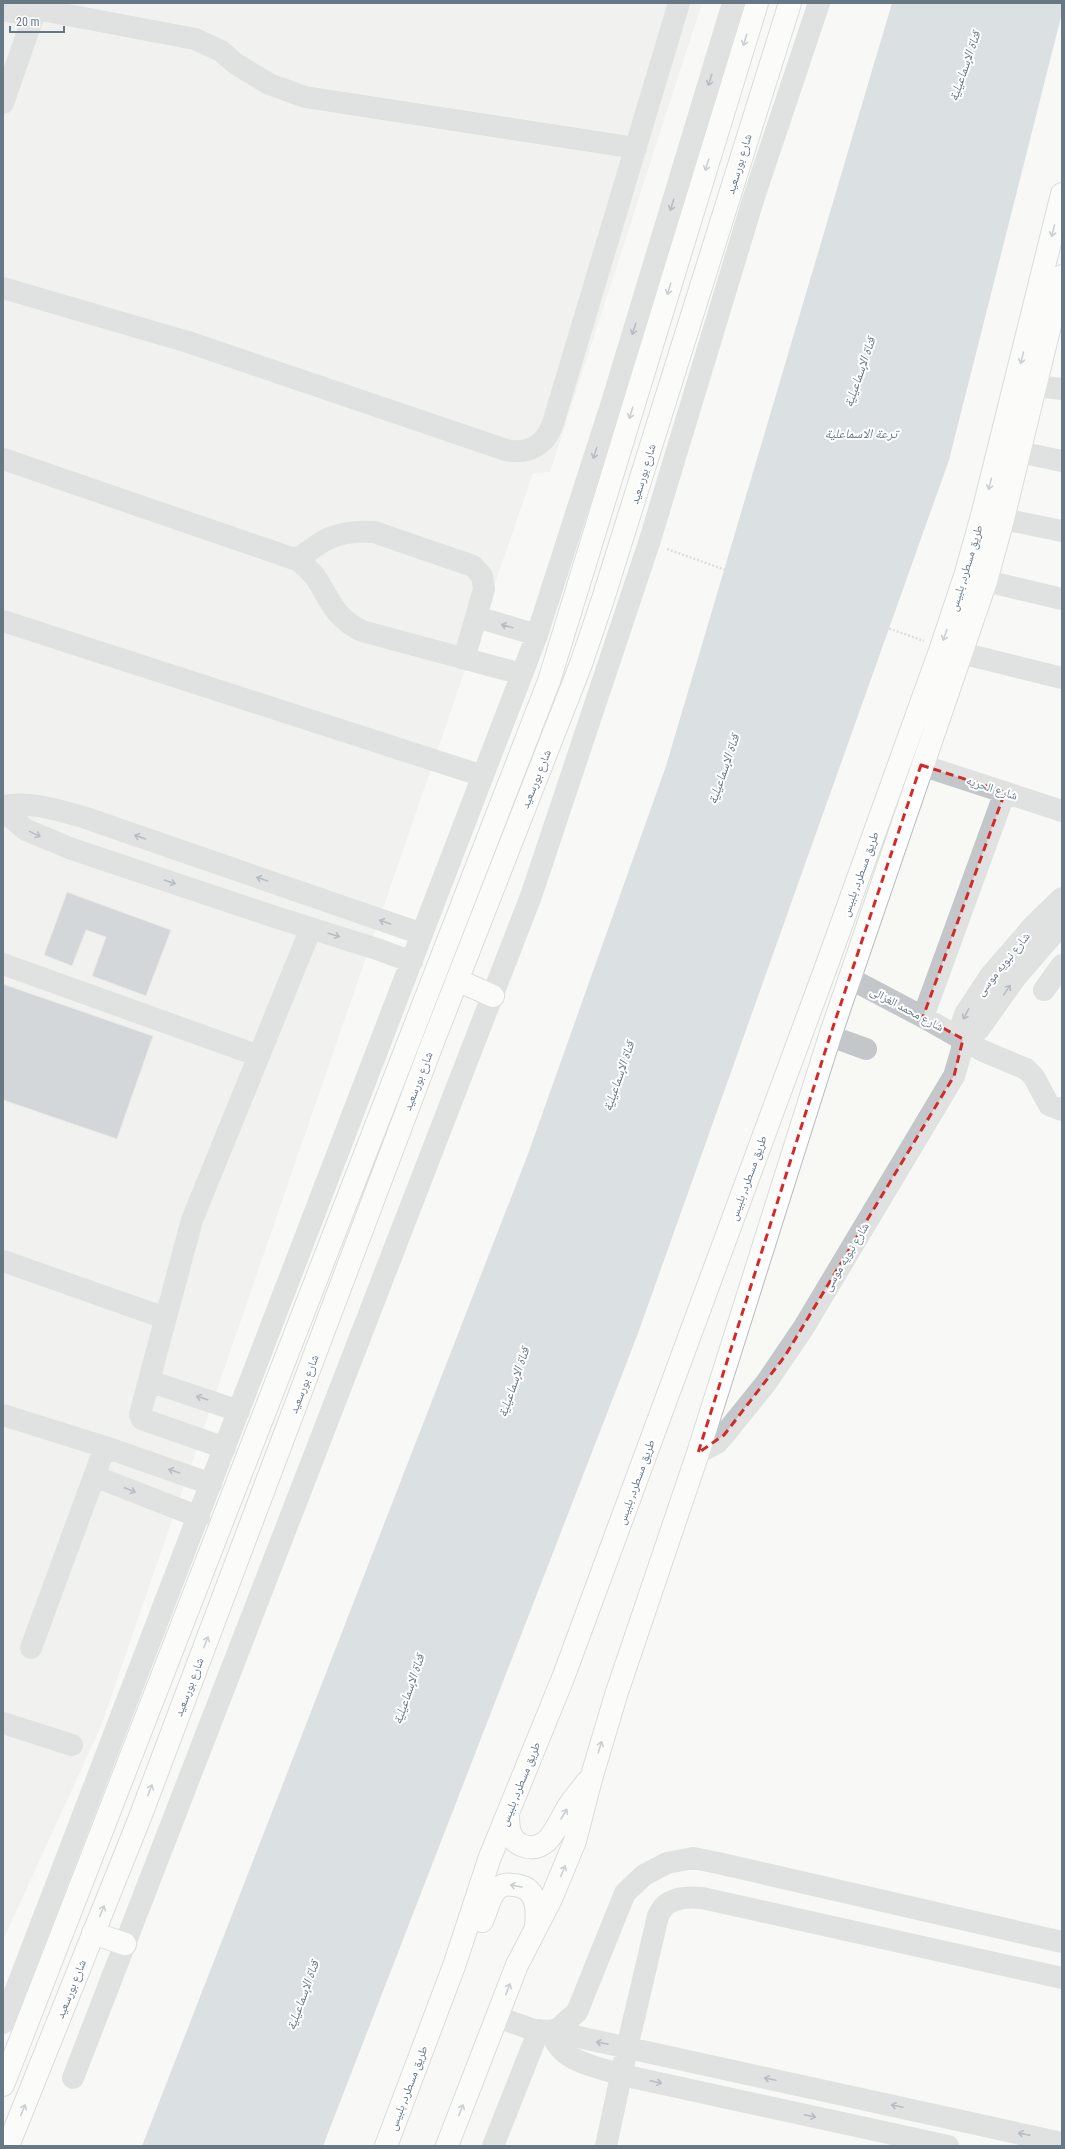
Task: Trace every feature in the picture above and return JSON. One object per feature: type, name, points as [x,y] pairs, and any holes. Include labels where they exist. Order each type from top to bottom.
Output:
[{"type":"main road","name":"شارع بورسعيد","points":[[3,2085],[549,681],[757,3]]},
{"type":"main road","name":"شارع بورسعيد","points":[[8,2146],[139,1820],[457,980],[557,728],[593,628],[790,3]]},
{"type":"main road","name":"طريق مسطرد, بلبيس","points":[[386,2146],[454,1966],[474,1903],[563,1678],[823,978],[941,648],[966,573],[983,512],[1062,194]]},
{"type":"main road","name":"طريق مسطرد, بلبيس","points":[[446,2146],[526,1944],[564,1871],[575,1841],[591,1779],[616,1695],[698,1453],[830,1036],[851,979],[921,766],[986,581],[1003,519],[1035,386],[1058,303],[1062,276]]},
{"type":"main road","points":[[457,980],[493,996]]},
{"type":"main road","points":[[508,1815],[508,1828],[512,1837],[518,1844],[528,1847],[538,1847],[547,1842],[553,1835],[569,1805],[591,1779]]},
{"type":"main road","points":[[454,1966],[475,1936],[493,1894],[499,1887],[508,1884],[518,1885],[527,1889],[534,1897],[538,1906],[536,1926]]},
{"type":"main road","points":[[93,1933],[125,1944]]},
{"type":"street","points":[[3,288],[188,342],[506,450],[523,451],[539,445],[550,431],[679,3]]},
{"type":"street","points":[[3,2023],[199,1517],[537,635],[613,400],[733,3]]},
{"type":"street","points":[[73,2078],[531,896],[649,543],[754,197],[819,3]]},
{"type":"street","points":[[3,10],[36,9],[195,39],[221,51],[236,64],[269,84],[305,97],[636,148]]},
{"type":"street","points":[[3,103],[36,9]]},
{"type":"street","points":[[1035,386],[1062,389]]},
{"type":"street","points":[[1019,452],[1062,461]]},
{"type":"street","points":[[3,459],[297,560],[313,572],[332,607],[353,626],[362,631],[522,674]]},
{"type":"street","points":[[1003,519],[1062,531]]},
{"type":"street","points":[[297,560],[321,541],[334,536],[347,532],[374,532],[466,563],[478,570],[484,582],[484,589],[464,659]]},
{"type":"street","points":[[986,581],[1062,599]]},
{"type":"street","points":[[477,617],[537,635]]},
{"type":"street","points":[[3,621],[483,776]]},
{"type":"street","points":[[961,653],[1062,678]]},
{"type":"street","name":"شارع الحريه","points":[[921,766],[1062,811]]},
{"type":"street","points":[[923,1017],[1005,792]]},
{"type":"street","points":[[3,806],[14,804],[35,806],[83,817],[422,934]]},
{"type":"street","points":[[3,811],[26,830],[48,840],[272,916],[380,950],[412,962]]},
{"type":"street","points":[[272,916],[283,886]]},
{"type":"street","name":"شارع نبويه موسى","points":[[698,1453],[717,1443],[729,1430],[766,1383],[804,1328],[954,1076],[959,1063],[963,1038],[962,1023],[965,1014],[990,976],[1034,925],[1062,898]]},
{"type":"street","name":"شارع نبويه موسى","points":[[963,1038],[972,1035],[979,1029],[1016,977],[1062,924]]},
{"type":"street","points":[[225,1448],[142,1419],[140,1414],[192,1220],[311,928]]},
{"type":"street","points":[[1040,949],[1062,966],[1044,990]]},
{"type":"street","points":[[3,964],[259,1056]]},
{"type":"street","name":"شارع محمد الغزالى","points":[[851,979],[963,1038],[982,1051],[1026,1069],[1034,1077],[1049,1105],[1062,1110]]},
{"type":"street","points":[[830,1036],[866,1049]]},
{"type":"street","points":[[3,1261],[165,1318]]},
{"type":"street","points":[[149,1381],[239,1410]]},
{"type":"street","points":[[3,1415],[105,1447],[211,1484]]},
{"type":"street","points":[[31,1648],[105,1447]]},
{"type":"street","points":[[94,1476],[199,1517]]},
{"type":"street","points":[[3,1723],[72,1744]]},
{"type":"street","points":[[545,2031],[559,2028],[577,2012],[625,1893],[644,1874],[667,1863],[693,1858],[1062,1942]]},
{"type":"street","points":[[606,2146],[622,2075],[626,2048],[658,1916],[660,1910],[669,1902],[687,1898],[702,1898],[1062,1978]]},
{"type":"street","points":[[497,2017],[545,2031],[1062,2143]]},
{"type":"street","points":[[545,2031],[558,2047],[571,2058],[622,2075],[948,2146]]},
{"type":"street","points":[[493,2146],[545,2031]]},
{"type":"path","points":[[690,557],[910,635]]},
{"type":"highlighted area","points":[[921,765],[1005,792],[923,1017],[963,1039],[954,1076],[785,1356],[724,1435],[698,1453],[830,1036]]},
{"type":"shaded area","points":[[3,3],[702,3],[550,472],[533,473],[101,1726],[3,1940]]},
{"type":"water","name":"ترعة الاسماعلية","points":[[892,3],[1062,3],[1062,13],[949,460],[637,1336],[323,2146],[142,2146],[528,1154],[666,766]]},
{"type":"building","points":[[67,892],[171,930],[146,996],[92,976],[106,937],[86,930],[72,966],[44,955]]},
{"type":"building","points":[[3,984],[153,1036],[117,1139],[3,1100]]},
{"type":"water label","name":"قناة الإسماعيلية","points":[[964,66]]},
{"type":"water label","name":"قناة الإسماعيلية","points":[[859,372]]},
{"type":"water label","name":"قناة الإسماعيلية","points":[[723,769]]},
{"type":"water label","name":"قناة الإسماعيلية","points":[[618,1076]]},
{"type":"water label","name":"قناة الإسماعيلية","points":[[513,1382]]},
{"type":"water label","name":"قناة الإسماعيلية","points":[[408,1689]]},
{"type":"water label","name":"قناة الإسماعيلية","points":[[302,1995]]}]
